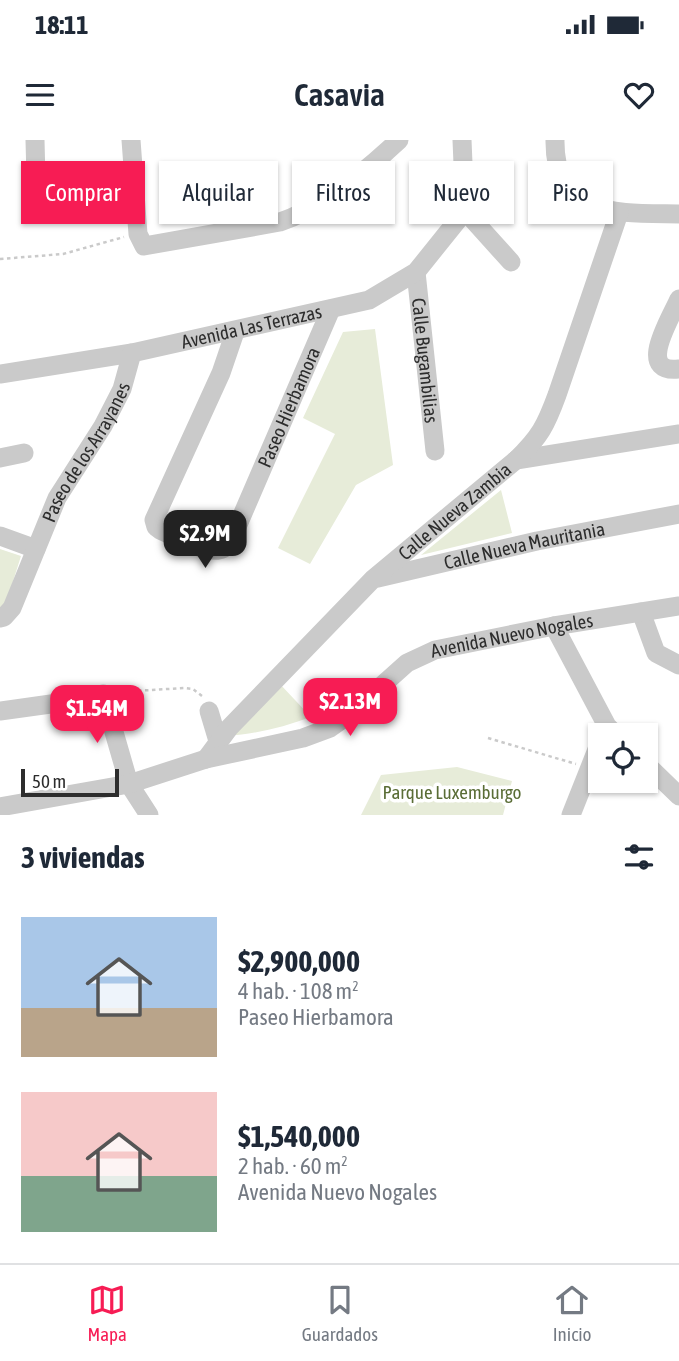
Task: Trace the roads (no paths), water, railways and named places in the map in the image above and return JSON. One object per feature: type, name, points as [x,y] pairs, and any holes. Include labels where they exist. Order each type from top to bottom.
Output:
[{"type":"street","points":[[35,140],[36,161]]},
{"type":"street","points":[[131,140],[141,240],[281,222],[299,216],[326,200],[399,140]]},
{"type":"street","points":[[462,140],[463,161]]},
{"type":"street","points":[[555,140],[557,169],[572,193],[618,214],[679,214]]},
{"type":"street","name":"Calle Nueva Zambia","points":[[206,759],[218,741],[373,579],[516,460],[537,439],[547,423],[618,214]]},
{"type":"street","name":"Avenida Las Terrazas","points":[[0,374],[132,353],[369,300],[416,272],[455,224]]},
{"type":"street","points":[[477,224],[511,262]]},
{"type":"street","name":"Calle Bugambilias","points":[[416,272],[435,451]]},
{"type":"street","points":[[679,299],[662,338],[657,359],[659,365],[664,368],[679,369]]},
{"type":"street","name":"Paseo Hierbamora","points":[[235,332],[220,373],[154,520],[160,530],[209,550],[228,546],[331,309]]},
{"type":"street","name":"Paseo de los Arrayanes","points":[[0,618],[5,617],[12,608],[57,498],[103,426],[122,389],[132,353]]},
{"type":"street","points":[[516,460],[679,435]]},
{"type":"street","points":[[0,458],[24,453]]},
{"type":"street","name":"Calle Nueva Mauritania","points":[[373,579],[537,541],[679,514]]},
{"type":"street","points":[[0,536],[36,549]]},
{"type":"street","name":"Avenida Nuevo Nogales","points":[[0,807],[128,784],[206,759],[303,738],[330,727],[350,714],[407,663],[435,650],[554,626],[679,606]]},
{"type":"street","points":[[641,612],[656,653],[679,665]]},
{"type":"street","points":[[554,626],[602,723]]},
{"type":"street","points":[[0,710],[103,694],[128,784],[149,815]]},
{"type":"street","points":[[209,711],[218,741]]},
{"type":"street","points":[[571,815],[588,773]]},
{"type":"street","points":[[658,776],[679,796]]},
{"type":"park label","name":"Parque Luxemburgo","points":[[452,792]]}]
